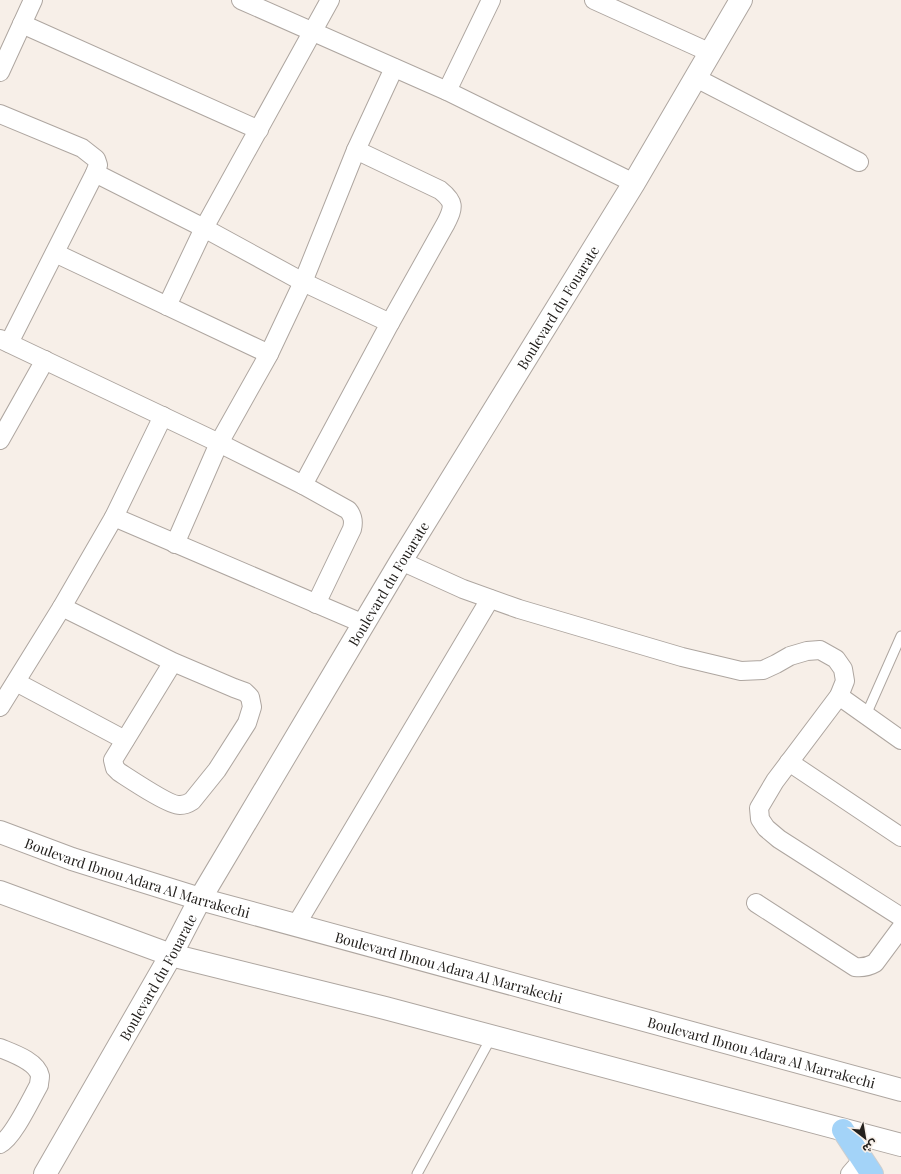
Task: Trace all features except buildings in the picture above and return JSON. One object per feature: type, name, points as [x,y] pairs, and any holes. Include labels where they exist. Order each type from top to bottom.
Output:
[{"type":"main road","name":"Boulevard du Fouarate","points":[[45,1174],[171,955],[200,899],[401,561],[634,183],[742,0]]},
{"type":"main road","name":"Boulevard Ibnou Adara Al Marrakechi","points":[[0,832],[72,859],[200,899],[901,1090]]},
{"type":"main road","points":[[0,892],[171,955],[385,1008],[901,1145]]},
{"type":"main road","points":[[843,1130],[862,1169]]},
{"type":"street","points":[[0,72],[34,0]]},
{"type":"street","points":[[241,0],[447,91],[634,183]]},
{"type":"street","points":[[167,306],[204,228],[330,0]]},
{"type":"street","points":[[447,91],[491,0]]},
{"type":"street","points":[[594,0],[711,53]]},
{"type":"street","points":[[22,24],[259,130]]},
{"type":"street","points":[[176,544],[219,443],[269,354],[303,282],[356,150],[394,68]]},
{"type":"street","points":[[696,78],[859,162]]},
{"type":"street","points":[[0,114],[82,148],[96,159],[98,164],[96,173],[55,253],[5,341],[303,484],[348,510],[352,516],[352,529],[316,604]]},
{"type":"street","points":[[303,484],[452,211],[452,204],[448,196],[440,190],[356,150]]},
{"type":"street","points":[[96,173],[204,228],[303,282],[390,323]]},
{"type":"street","points":[[55,253],[269,354]]},
{"type":"street","points":[[0,440],[45,360]]},
{"type":"street","points":[[1,702],[16,682],[62,607],[114,517],[163,416]]},
{"type":"street","points":[[114,517],[364,624]]},
{"type":"street","points":[[401,561],[463,589],[518,609],[682,657],[742,671],[763,670],[790,656],[807,651],[820,650],[836,659],[843,669],[845,681],[839,696],[775,781],[759,808],[760,819],[766,828],[779,839],[901,917]]},
{"type":"street","points":[[296,925],[490,599]]},
{"type":"street","points":[[62,607],[173,662],[245,692],[250,697],[252,707],[247,723],[217,770],[192,801],[179,806],[119,772],[115,768],[113,760],[173,662]]},
{"type":"street","points":[[16,682],[125,740]]},
{"type":"street","points":[[839,696],[901,740]]},
{"type":"street","points":[[789,762],[901,837]]},
{"type":"street","points":[[756,903],[855,967],[863,968],[875,963],[901,928]]},
{"type":"street","points":[[0,1048],[24,1058],[34,1066],[40,1077],[39,1085],[12,1132],[0,1144]]},
{"type":"lane","points":[[866,715],[901,636]]},
{"type":"lane","points":[[417,1174],[492,1036]]}]
